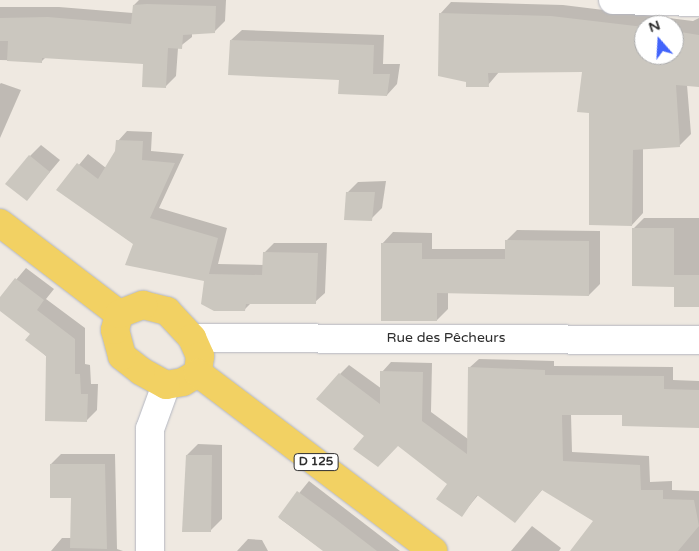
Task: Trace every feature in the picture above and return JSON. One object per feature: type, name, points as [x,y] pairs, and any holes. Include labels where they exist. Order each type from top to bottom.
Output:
[{"type":"main road","points":[[0,223],[119,314]]},
{"type":"main road","points":[[143,305],[156,306],[167,312],[192,338],[200,356],[198,373],[183,382],[166,385],[141,371],[122,356],[115,330],[119,314],[143,305]]},
{"type":"main road","name":"D 125","points":[[198,373],[433,551]]},
{"type":"street","points":[[613,0],[699,2]]},
{"type":"street","name":"Rue des Pêcheurs","points":[[192,338],[699,340]]},
{"type":"street","points":[[150,551],[150,429],[166,385]]},
{"type":"building","points":[[133,5],[216,6],[215,33],[183,35],[182,49],[168,48],[166,88],[142,87],[143,64],[42,58],[42,63],[7,61],[8,41],[0,41],[0,18],[48,17],[131,24]]},
{"type":"building","points":[[439,13],[551,16],[634,26],[634,65],[684,65],[684,33],[699,35],[699,87],[676,85],[680,147],[633,150],[632,226],[589,225],[589,113],[577,112],[582,72],[488,73],[489,87],[466,87],[466,82],[438,76]]},
{"type":"building","points":[[230,40],[374,45],[373,74],[390,74],[387,96],[338,94],[339,80],[228,75]]},
{"type":"building","points":[[116,140],[143,141],[142,160],[175,163],[150,218],[218,238],[209,274],[262,275],[263,252],[318,253],[316,304],[246,304],[245,311],[214,311],[201,304],[204,281],[125,265],[133,244],[56,190],[77,163],[98,179],[115,151]]},
{"type":"building","points":[[29,155],[50,172],[27,201],[5,184]]},
{"type":"building","points":[[346,192],[375,192],[372,221],[344,220]]},
{"type":"building","points":[[632,228],[674,228],[674,287],[632,286]]},
{"type":"building","points":[[505,240],[589,241],[589,296],[437,293],[437,321],[381,321],[381,243],[422,243],[422,259],[505,259]]},
{"type":"building","points":[[674,275],[699,275],[699,307],[674,307]]},
{"type":"building","points":[[15,278],[44,300],[37,310],[75,339],[75,374],[80,374],[81,394],[88,394],[87,422],[45,421],[46,356],[25,340],[30,334],[0,311],[0,297]]},
{"type":"building","points":[[468,367],[545,370],[545,375],[664,376],[664,389],[699,390],[699,428],[622,426],[622,415],[562,415],[563,461],[640,465],[641,490],[663,490],[663,499],[694,500],[699,526],[678,551],[570,551],[593,521],[542,490],[515,523],[477,495],[462,517],[436,499],[447,484],[398,446],[378,467],[353,449],[364,436],[316,399],[339,373],[380,404],[380,371],[423,372],[422,421],[467,454]]},
{"type":"building","points":[[186,455],[212,455],[211,532],[182,532]]},
{"type":"building","points":[[50,464],[105,464],[107,549],[70,548],[71,498],[50,498]]},
{"type":"building","points":[[297,491],[377,551],[323,551],[278,517]]}]
